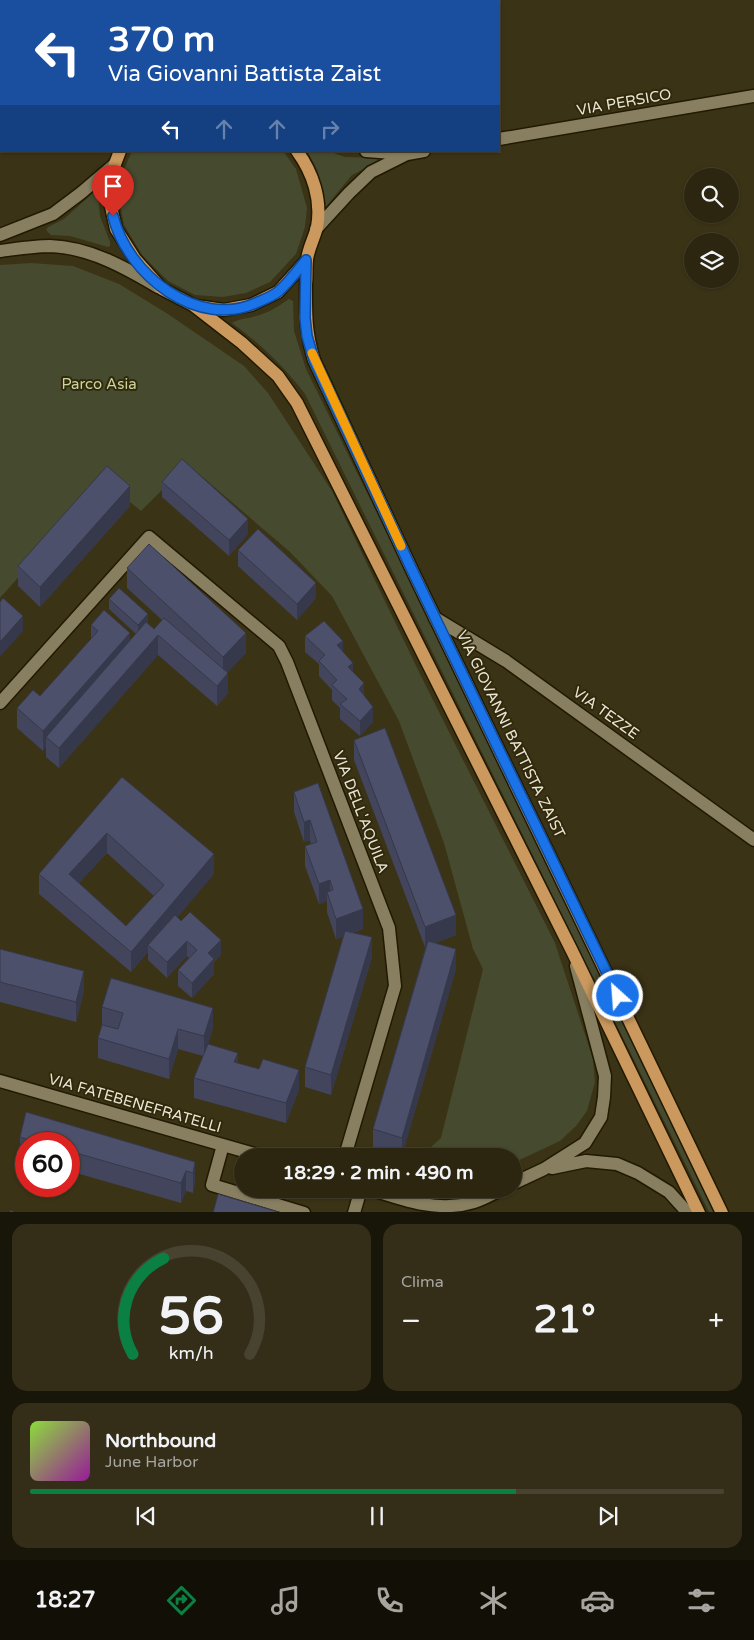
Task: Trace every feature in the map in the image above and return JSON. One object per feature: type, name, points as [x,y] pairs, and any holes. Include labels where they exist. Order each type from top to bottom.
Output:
[{"type":"main road","name":"VIA GIOVANNI BATTISTA ZAIST","points":[[120,152],[110,186],[110,202],[116,230],[135,259],[162,289],[193,305],[242,343],[278,376],[297,403],[572,952],[699,1212]]},
{"type":"main road","name":"VIA GIOVANNI BATTISTA ZAIST","points":[[298,152],[307,164],[319,206],[316,228],[306,260],[305,318],[307,336],[314,360],[722,1212]]},
{"type":"main road","name":"VIA GIOVANNI BATTISTA ZAIST","points":[[193,305],[224,310],[251,305],[278,292],[306,260]]},
{"type":"street","name":"VIA PERSICO","points":[[500,139],[754,96]]},
{"type":"street","points":[[380,152],[407,154],[418,152]]},
{"type":"street","points":[[316,228],[371,172],[407,154]]},
{"type":"street","points":[[0,235],[53,214],[115,164]]},
{"type":"street","points":[[0,251],[51,246],[83,251],[126,268],[162,289]]},
{"type":"street","name":"VIA DELL'AQUILA","points":[[0,703],[148,537],[279,646],[287,662],[390,928],[395,986],[347,1148]]},
{"type":"street","name":"VIA TEZZE","points":[[436,618],[506,661],[754,840]]},
{"type":"street","points":[[522,1180],[544,1170],[585,1144],[600,1117],[604,1097],[605,1076],[572,952]]},
{"type":"street","name":"VIA FATEBENEFRATELLI","points":[[1,1082],[234,1148]]},
{"type":"street","points":[[224,1145],[212,1185],[304,1212]]},
{"type":"street","points":[[544,1170],[586,1161],[617,1164],[638,1173],[669,1192],[688,1212]]},
{"type":"street","points":[[354,1212],[358,1198]]},
{"type":"street","points":[[395,1198],[426,1209],[474,1202],[483,1198]]},
{"type":"green space","points":[[132,152],[284,152],[296,169],[307,208],[305,227],[296,254],[270,282],[246,293],[223,297],[195,295],[168,281],[142,255],[124,225],[119,199],[125,167]]},
{"type":"green space","points":[[308,152],[331,152],[345,157],[386,158],[352,175],[324,209],[317,170]]},
{"type":"green space","points":[[93,193],[98,196],[100,216],[110,246],[70,236],[51,235],[46,230],[48,227],[64,219]]},
{"type":"green space","name":"Parco Asia","points":[[31,263],[73,266],[119,284],[168,314],[244,366],[268,393],[332,491],[420,674],[555,943],[593,1059],[595,1082],[587,1111],[576,1126],[560,1141],[522,1159],[522,1148],[430,1148],[441,1138],[483,969],[473,949],[444,843],[399,721],[332,596],[290,552],[199,474],[185,467],[141,511],[104,481],[0,598],[0,265]]},
{"type":"green space","points":[[289,299],[293,301],[294,331],[306,369],[604,974],[718,1212],[709,1212],[305,394],[272,356],[232,323],[265,313]]},
{"type":"building","points":[[182,459],[248,519],[229,540],[162,482]]},
{"type":"building","points":[[107,466],[130,486],[40,587],[18,566]]},
{"type":"building","points":[[258,529],[316,583],[297,604],[238,550]]},
{"type":"building","points":[[149,544],[246,633],[223,657],[127,568]]},
{"type":"building","points":[[119,588],[148,614],[138,625],[109,599]]},
{"type":"building","points":[[3,598],[23,616],[0,642],[0,602]]},
{"type":"building","points":[[104,610],[130,633],[43,731],[17,708],[33,690],[40,696],[98,631],[91,625]]},
{"type":"building","points":[[164,618],[228,673],[217,686],[158,635],[59,748],[46,737],[146,622],[154,629]]},
{"type":"building","points":[[324,621],[343,641],[337,645],[353,663],[348,667],[364,683],[359,689],[373,707],[360,721],[340,704],[347,699],[332,685],[337,680],[319,661],[325,655],[305,636]]},
{"type":"building","points":[[385,728],[456,915],[425,927],[354,740]]},
{"type":"building","points":[[122,777],[214,854],[131,952],[39,874]],"holes":[[[107,833],[164,885],[126,926],[69,874]]]},
{"type":"building","points":[[318,783],[363,909],[336,919],[327,892],[333,890],[330,880],[319,884],[305,846],[317,842],[310,820],[304,822],[294,792]]},
{"type":"building","points":[[190,912],[221,940],[208,953],[214,959],[192,983],[178,970],[197,950],[187,941],[167,962],[148,945],[175,915],[181,921]]},
{"type":"building","points":[[345,931],[372,937],[331,1075],[305,1067]]},
{"type":"building","points":[[428,941],[456,949],[402,1138],[373,1129]]},
{"type":"building","points":[[0,949],[84,971],[76,1002],[0,982]]},
{"type":"building","points":[[111,978],[213,1008],[204,1036],[178,1029],[169,1059],[98,1038],[102,1025],[118,1029],[123,1013],[102,1007]]},
{"type":"building","points":[[208,1044],[238,1053],[234,1062],[259,1069],[263,1059],[299,1070],[286,1103],[194,1078]]},
{"type":"building","points":[[26,1112],[195,1162],[193,1173],[186,1171],[181,1183],[80,1154],[80,1132],[21,1132]]},
{"type":"building","points":[[218,1194],[279,1212],[213,1212]]},
{"type":"slow traffic","points":[[312,353],[401,546]]},
{"type":"route","points":[[113,216],[116,230],[135,259],[162,289],[193,305],[224,310],[251,305],[278,292],[306,260],[305,318],[307,336],[314,360],[412,570],[618,996]]}]
